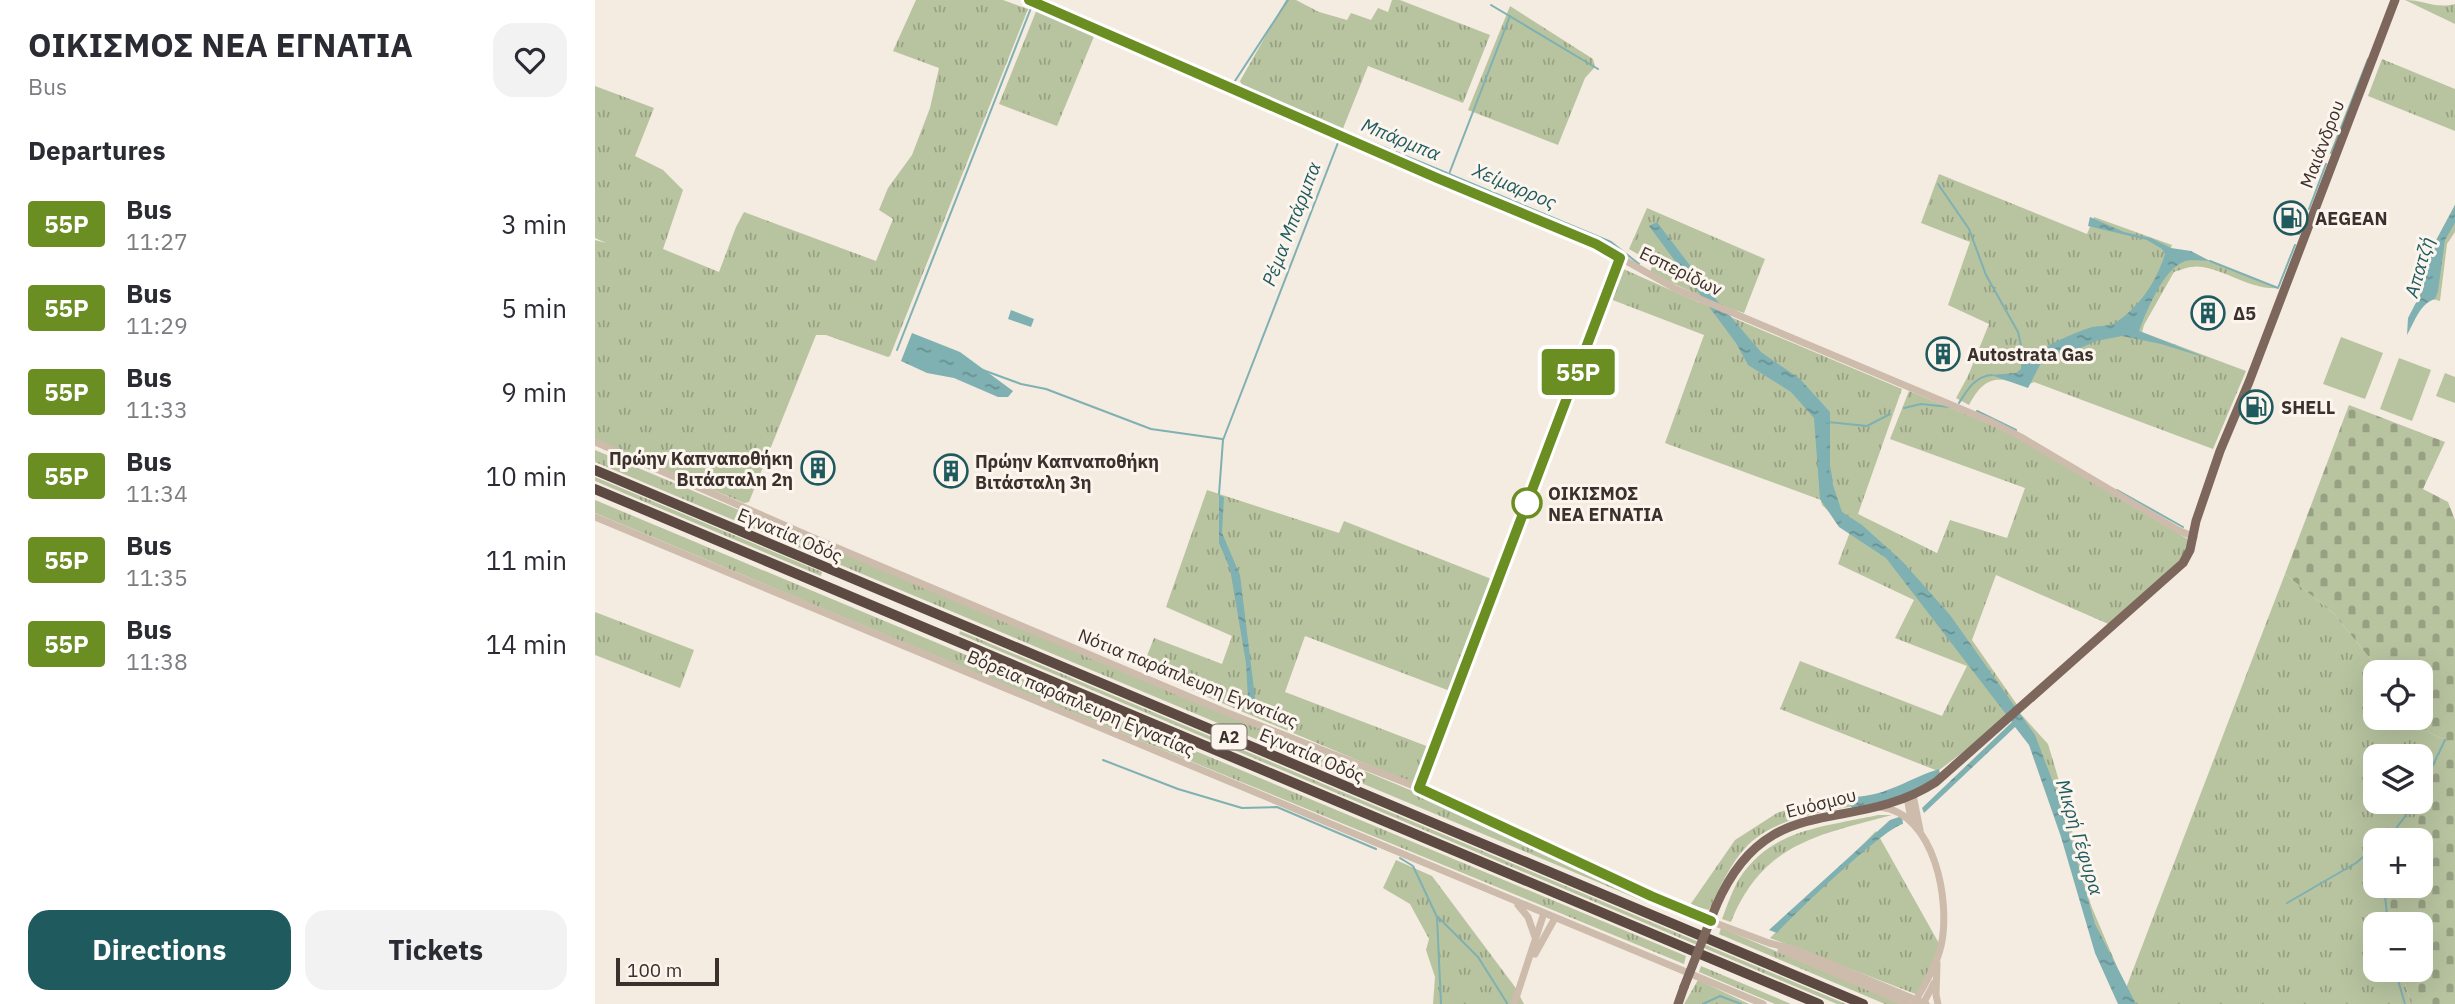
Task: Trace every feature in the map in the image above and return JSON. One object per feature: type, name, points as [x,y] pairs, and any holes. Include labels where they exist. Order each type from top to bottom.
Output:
[{"type":"highway","name":"Εγνατία Οδός","points":[[595,470],[1863,1004]]},
{"type":"highway","name":"Εγνατία Οδός","points":[[595,489],[1819,1004]]},
{"type":"main road","name":"Μαιάνδρου","points":[[2194,537],[2196,521],[2220,451],[2395,0]]},
{"type":"main road","name":"Ευόσμου","points":[[1678,1004],[1716,906],[1733,873],[1744,859],[1768,838],[1797,823],[1910,796],[1936,782],[2183,563],[2194,537]]},
{"type":"street","name":"Εσπερίδων","points":[[1030,0],[1437,178],[1596,244],[1676,289],[2006,429],[2194,537]]},
{"type":"street","name":"Νότια παράπλευρη Εγνατίας","points":[[595,442],[1223,712],[1419,788],[1683,911],[1769,943],[1797,950],[1919,1003]]},
{"type":"street","name":"Βόρεια παράπλευρη Εγνατίας","points":[[595,517],[1763,1004]]},
{"type":"street","points":[[1910,796],[1911,819]]},
{"type":"street","points":[[1910,796],[1919,815],[1920,831]]},
{"type":"street","points":[[1873,806],[1886,808],[1911,819],[1931,855],[1943,899],[1944,931],[1937,962],[1919,1003]]},
{"type":"street","points":[[1515,901],[1528,917],[1536,938]]},
{"type":"street","points":[[1514,1004],[1544,913]]},
{"type":"street","points":[[1529,965],[1555,918]]},
{"type":"street","points":[[1937,962],[1938,1004]]},
{"type":"street","points":[[1919,1003],[1937,976]]},
{"type":"green space","points":[[916,0],[1003,0],[1028,9],[890,356],[826,335],[816,335],[749,502],[744,503],[595,440],[595,240],[606,243],[595,238],[595,86],[654,108],[635,156],[663,170],[683,190],[663,249],[719,272],[744,212],[876,261],[893,219],[879,210],[888,188],[912,155],[930,108],[939,68],[893,51]]},
{"type":"green space","points":[[1286,0],[1296,0],[1319,12],[1347,20],[1351,13],[1371,20],[1378,8],[1388,12],[1392,0],[1400,0],[1490,35],[1463,103],[1368,66],[1342,131],[1244,89],[1240,81]]},
{"type":"green space","points":[[2405,0],[2441,5],[2455,4],[2455,24]]},
{"type":"green space","points":[[1510,6],[1593,59],[1595,67],[1585,78],[1558,145],[1468,110]]},
{"type":"green space","points":[[1037,9],[1095,34],[1057,126],[999,104]]},
{"type":"green space","points":[[2382,59],[2455,89],[2455,131],[2368,96]]},
{"type":"green space","points":[[1939,174],[2087,234],[2094,217],[2172,245],[2168,257],[2185,251],[2278,288],[2258,286],[2202,267],[2184,269],[2174,272],[2144,325],[2142,332],[2246,371],[2213,449],[2034,382],[2025,386],[2006,380],[1992,381],[1980,389],[1969,405],[1956,398],[1989,324],[1948,305],[1970,242],[1921,223]]},
{"type":"green space","points":[[2455,205],[2455,232],[2447,244],[2440,301],[2429,298],[2435,243]]},
{"type":"green space","points":[[1647,208],[1765,259],[1744,313],[1725,307],[1731,317],[1902,389],[1858,514],[1937,553],[1950,520],[2007,538],[2025,488],[1890,439],[1909,391],[2006,431],[2191,541],[2183,563],[2113,626],[1996,575],[1972,640],[2020,709],[2018,711],[2048,744],[2090,903],[2126,988],[2285,574],[2333,613],[2371,660],[2363,660],[2363,730],[2428,730],[2445,740],[2433,776],[2433,744],[2363,744],[2363,814],[2421,814],[2416,828],[2363,828],[2363,898],[2390,898],[2390,912],[2363,912],[2363,982],[2405,982],[2411,1004],[2121,1004],[2039,756],[2011,716],[1938,771],[1780,709],[1800,661],[1942,716],[1967,666],[1895,638],[1914,600],[1838,564],[1850,532],[1822,505],[1821,500],[1665,443],[1704,335],[1610,299],[1621,268],[1700,303],[1692,292],[1650,273],[1653,263],[1629,249]]},
{"type":"green space","points":[[2341,337],[2383,353],[2365,399],[2323,384]]},
{"type":"green space","points":[[2399,358],[2431,370],[2412,421],[2380,409]]},
{"type":"green space","points":[[2445,373],[2455,377],[2455,403],[2436,396]]},
{"type":"green space","points":[[2349,405],[2445,442],[2423,489],[2448,502],[2455,520],[2455,1004],[2411,1004],[2405,982],[2433,982],[2433,912],[2385,912],[2380,898],[2433,898],[2433,828],[2416,828],[2420,814],[2433,814],[2433,772],[2443,739],[2428,730],[2433,730],[2433,660],[2371,660],[2333,613],[2285,574]]},
{"type":"green space","points":[[595,450],[1506,830],[1703,919],[1700,925],[595,462]]},
{"type":"green space","points":[[595,477],[822,572],[821,576],[595,481]]},
{"type":"green space","points":[[1207,490],[1339,533],[1344,521],[1494,580],[1450,691],[1305,636],[1285,692],[1429,747],[1414,784],[1210,698],[1143,666],[1154,638],[1222,664],[1232,636],[1166,607]]},
{"type":"green space","points":[[595,500],[1686,956],[1684,964],[595,513]]},
{"type":"green space","points":[[595,612],[694,650],[680,688],[595,655]]},
{"type":"green space","points":[[960,631],[1846,1004],[1837,1004],[959,634]]},
{"type":"green space","points":[[1810,801],[1860,805],[1816,813],[1773,828],[1742,852],[1709,910],[1690,905],[1735,840],[1777,813]]},
{"type":"green space","points":[[1878,815],[1892,815],[1817,837],[1776,859],[1759,875],[1744,896],[1731,922],[1722,919],[1739,879],[1767,849],[1801,832]]},
{"type":"green space","points":[[1876,831],[1941,947],[1918,995],[1770,938]]},
{"type":"green space","points":[[1396,860],[1432,876],[1515,987],[1524,1004],[1433,1004],[1435,977],[1426,950],[1429,939],[1410,904],[1383,888]]},
{"type":"green space","points":[[1721,928],[1902,1004],[1885,1004],[1719,934]]},
{"type":"green space","points":[[1701,966],[1791,1004],[1775,1004],[1699,972]]},
{"type":"green space","points":[[1698,980],[1749,1004],[1684,1004]]},
{"type":"water","points":[[2455,205],[2455,223],[2445,240],[2438,291],[2435,299],[2421,309],[2407,335],[2408,318],[2422,291],[2434,244]]},
{"type":"water","points":[[2090,217],[2124,232],[2151,238],[2171,248],[2191,251],[2210,261],[2189,261],[2176,266],[2156,292],[2139,331],[2210,359],[2161,344],[2122,336],[2096,341],[2043,359],[2028,388],[1991,375],[2016,373],[2021,369],[2021,361],[2045,347],[2089,328],[2115,323],[2138,303],[2150,287],[2165,254],[2162,249],[2147,240],[2088,226]]},
{"type":"water","points":[[1657,222],[1714,297],[1761,352],[1800,379],[1830,412],[1830,476],[1842,512],[1862,525],[1902,561],[1950,615],[2035,735],[2059,798],[2095,924],[2136,1004],[2118,1004],[2095,953],[2061,837],[2029,745],[2015,727],[1924,813],[1922,808],[2012,722],[1886,558],[1839,527],[1820,499],[1814,418],[1791,392],[1748,365],[1736,343],[1649,226]]},
{"type":"water","points":[[1011,310],[1034,319],[1031,327],[1008,319]]},
{"type":"water","points":[[912,333],[960,352],[1013,391],[1008,397],[998,397],[954,378],[927,373],[901,361]]},
{"type":"water","points":[[1219,495],[1224,497],[1222,533],[1240,575],[1257,714],[1252,715],[1230,569],[1219,543]]},
{"type":"water","points":[[1939,769],[1940,774],[1924,792],[1852,808],[1845,796],[1858,797],[1882,792]]},
{"type":"water","points":[[1902,816],[1903,824],[1859,855],[1777,933],[1769,930],[1890,820]]},
{"type":"waterway","name":"Ρέμα Μπάρμπα","points":[[1233,84],[1288,0]]},
{"type":"waterway","name":"Ρέμα Μπάρμπα","points":[[897,350],[1033,3]]},
{"type":"waterway","points":[[1491,5],[1598,69]]},
{"type":"waterway","name":"Χείμαρρος","points":[[1510,16],[1449,174],[1611,242],[1639,264]]},
{"type":"waterway","points":[[2331,153],[2368,59]]},
{"type":"waterway","name":"Ρέμα Μπάρμπα","points":[[1245,90],[1447,173]]},
{"type":"waterway","name":"Ρέμα Μπάρμπα","points":[[1219,494],[1223,440],[1339,140]]},
{"type":"waterway","points":[[2309,209],[2326,164]]},
{"type":"waterway","points":[[1938,184],[1969,229],[1986,275],[2018,332],[2024,359]]},
{"type":"waterway","points":[[2299,234],[2305,219]]},
{"type":"waterway","points":[[2210,261],[2278,288],[2295,245]]},
{"type":"waterway","name":"Ρέμα Μπάρμπα","points":[[980,369],[1021,384],[1046,389],[1151,429],[1222,439]]},
{"type":"waterway","points":[[1959,403],[1976,381],[1992,375]]},
{"type":"waterway","points":[[1904,408],[1921,404],[1949,407]]},
{"type":"waterway","points":[[1977,411],[2016,430]]},
{"type":"waterway","points":[[1828,422],[1867,426],[1890,414]]},
{"type":"waterway","name":"Μικρή Γέφυρα","points":[[1829,466],[1832,482]]},
{"type":"waterway","points":[[2117,490],[2183,527]]},
{"type":"waterway","name":"Απατζή","points":[[2433,765],[2445,740]]},
{"type":"waterway","name":"Ρέμα Μπάρμπα","points":[[1103,760],[1178,789],[1242,808],[1277,807],[1376,849]]},
{"type":"waterway","name":"Απατζή","points":[[2396,828],[2407,814]]},
{"type":"waterway","name":"Απατζή","points":[[2287,903],[2363,857]]},
{"type":"waterway","points":[[1400,858],[1413,866],[1437,917],[1441,1004]]},
{"type":"waterway","name":"Απατζή","points":[[2385,898],[2387,912]]},
{"type":"waterway","points":[[1438,917],[1478,957],[1507,1003]]},
{"type":"waterway","name":"Απατζή","points":[[2399,982],[2405,1004]]},
{"type":"waterway","points":[[1703,1004],[1720,996],[1741,1004]]},
{"type":"bus line","name":"55Ρ","points":[[1029,0],[1437,178],[1596,244],[1620,258],[1419,788],[1683,911],[1711,921]]},
{"type":"place","name":"AEGEAN","points":[[2291,218]]},
{"type":"place","name":"Δ5","points":[[2208,313]]},
{"type":"place","name":"Autostrata Gas","points":[[1943,354]]},
{"type":"place","name":"SHELL","points":[[2256,407]]},
{"type":"place","name":"Πρώην Καπναποθήκη Βιτάσταλη 2η","points":[[818,468]]},
{"type":"place","name":"Πρώην Καπναποθήκη Βιτάσταλη 3η","points":[[951,471]]},
{"type":"place","name":"ΟΙΚΙΣΜΟΣ ΝΕΑ ΕΓΝΑΤΙΑ","points":[[1527,503]]},
{"type":"water label","name":"Μπάρμπα","points":[[1401,139]]}]
